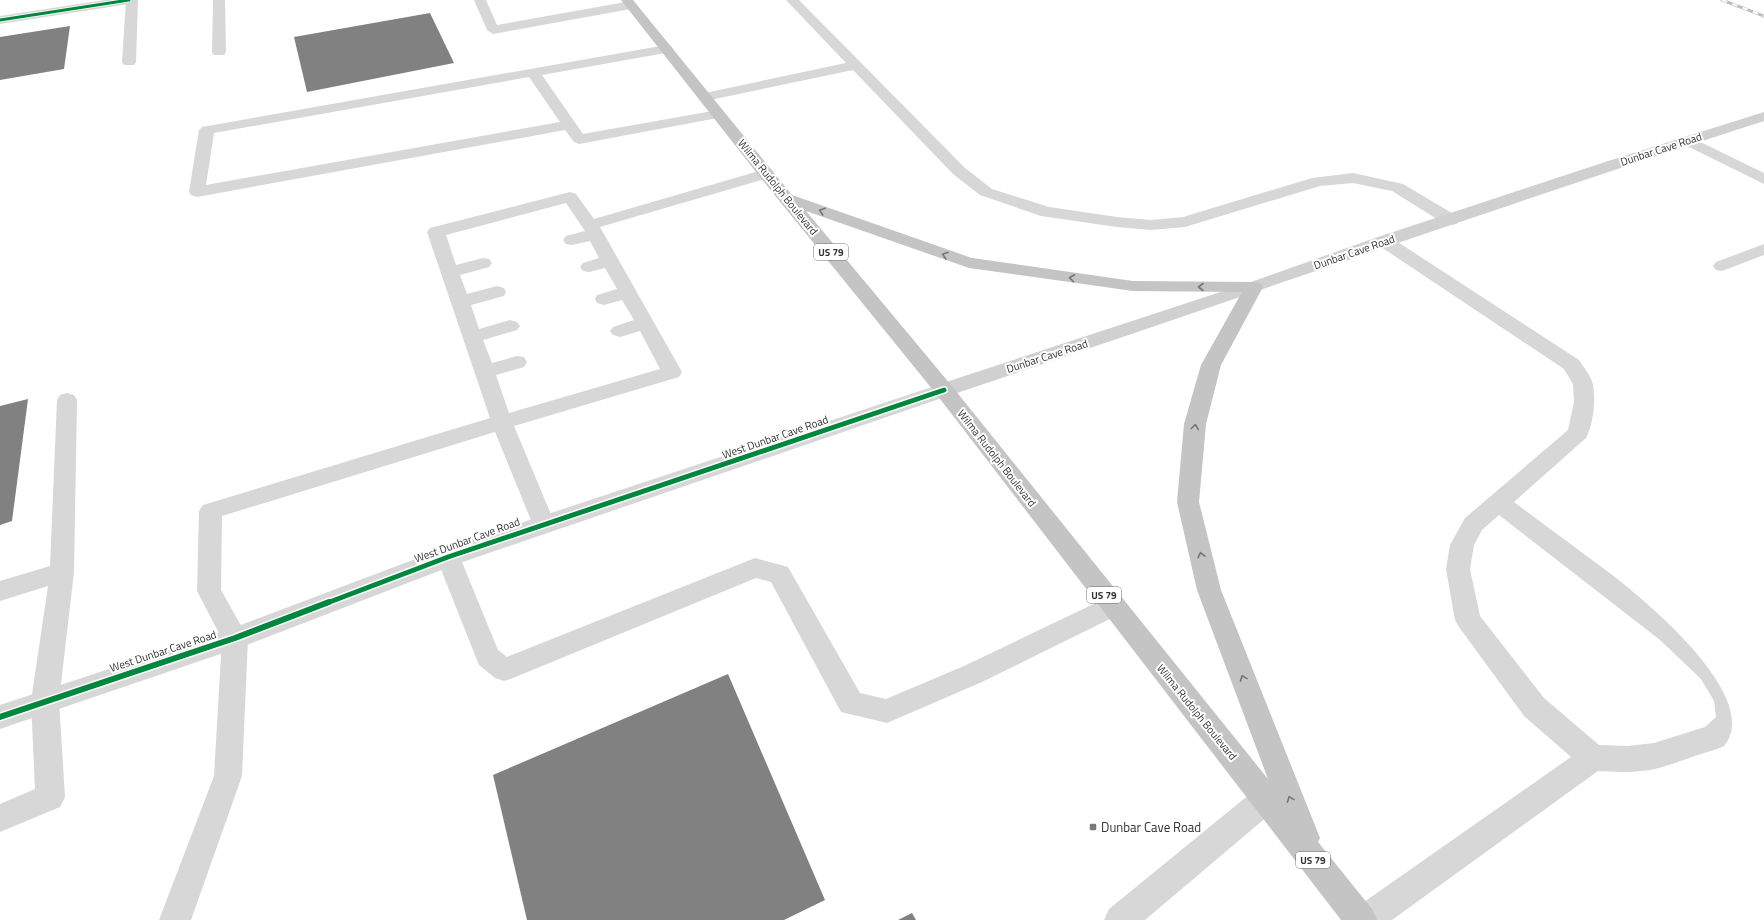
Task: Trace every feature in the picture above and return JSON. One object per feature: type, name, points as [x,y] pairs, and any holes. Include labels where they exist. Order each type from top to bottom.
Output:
[{"type":"highway","name":"Wilma Rudolph Boulevard","points":[[630,2],[766,174],[944,390],[1361,920]]},
{"type":"highway","points":[[787,199],[969,263],[1133,286],[1254,287],[1211,365],[1195,424],[1188,502],[1209,590],[1314,862]]},
{"type":"main road","name":"Dunbar Cave Road","points":[[944,390],[1254,287],[1384,241],[1764,116]]},
{"type":"street","points":[[0,20],[130,0],[129,62]]},
{"type":"street","points":[[219,0],[219,52]]},
{"type":"street","points":[[480,0],[493,30],[630,2]]},
{"type":"street","points":[[792,0],[959,171],[986,192],[1047,212],[1117,222],[1151,225],[1185,222],[1318,181],[1353,178],[1397,187],[1451,220]]},
{"type":"street","points":[[569,125],[197,192],[207,130],[666,49]]},
{"type":"street","points":[[705,97],[856,65]]},
{"type":"street","points":[[533,72],[579,139],[718,114]]},
{"type":"street","points":[[1688,141],[1764,179]]},
{"type":"street","points":[[572,240],[593,229],[766,174]]},
{"type":"street","points":[[175,920],[228,776],[235,638],[209,591],[211,510],[502,422],[672,372],[593,229],[570,197],[436,232],[502,422],[543,524]]},
{"type":"street","points":[[1384,241],[1572,365],[1583,384],[1584,402],[1578,433],[1473,524],[1462,545],[1458,569],[1468,620],[1534,707],[1593,758]]},
{"type":"street","points":[[1722,266],[1764,249]]},
{"type":"street","points":[[589,267],[610,260]]},
{"type":"street","points":[[450,272],[483,263]]},
{"type":"street","points":[[460,302],[497,292]]},
{"type":"street","points":[[604,299],[628,292]]},
{"type":"street","points":[[620,331],[646,323]]},
{"type":"street","points":[[473,337],[510,326]]},
{"type":"street","points":[[485,372],[516,362]]},
{"type":"street","name":"West Dunbar Cave Road","points":[[0,718],[45,701],[235,638],[448,557],[944,390]]},
{"type":"street","points":[[0,818],[50,797],[45,701],[62,572],[67,400]]},
{"type":"street","points":[[1365,920],[1593,758],[1628,759],[1654,756],[1714,737],[1730,721],[1727,699],[1710,671],[1669,632],[1498,502]]},
{"type":"street","points":[[448,557],[488,656],[504,670],[755,568],[779,574],[851,703],[887,711],[973,674],[1113,606]]},
{"type":"street","points":[[0,591],[62,572]]},
{"type":"street","points":[[1120,920],[1266,799]]},
{"type":"building","points":[[430,13],[454,63],[307,92],[294,37]]},
{"type":"building","points":[[70,26],[64,69],[0,80],[0,37]]},
{"type":"building","points":[[28,399],[12,521],[0,525],[0,406]]},
{"type":"building","points":[[728,674],[825,900],[784,920],[527,920],[493,775]]},
{"type":"building","points":[[912,913],[916,920],[898,920]]},
{"type":"railway","points":[[1722,0],[1764,16]]},
{"type":"cycle path","points":[[0,20],[129,0]]},
{"type":"cycle path","points":[[0,717],[235,638],[448,557],[944,390]]},
{"type":"place","name":"Dunbar Cave Road","points":[[1093,827]]}]
